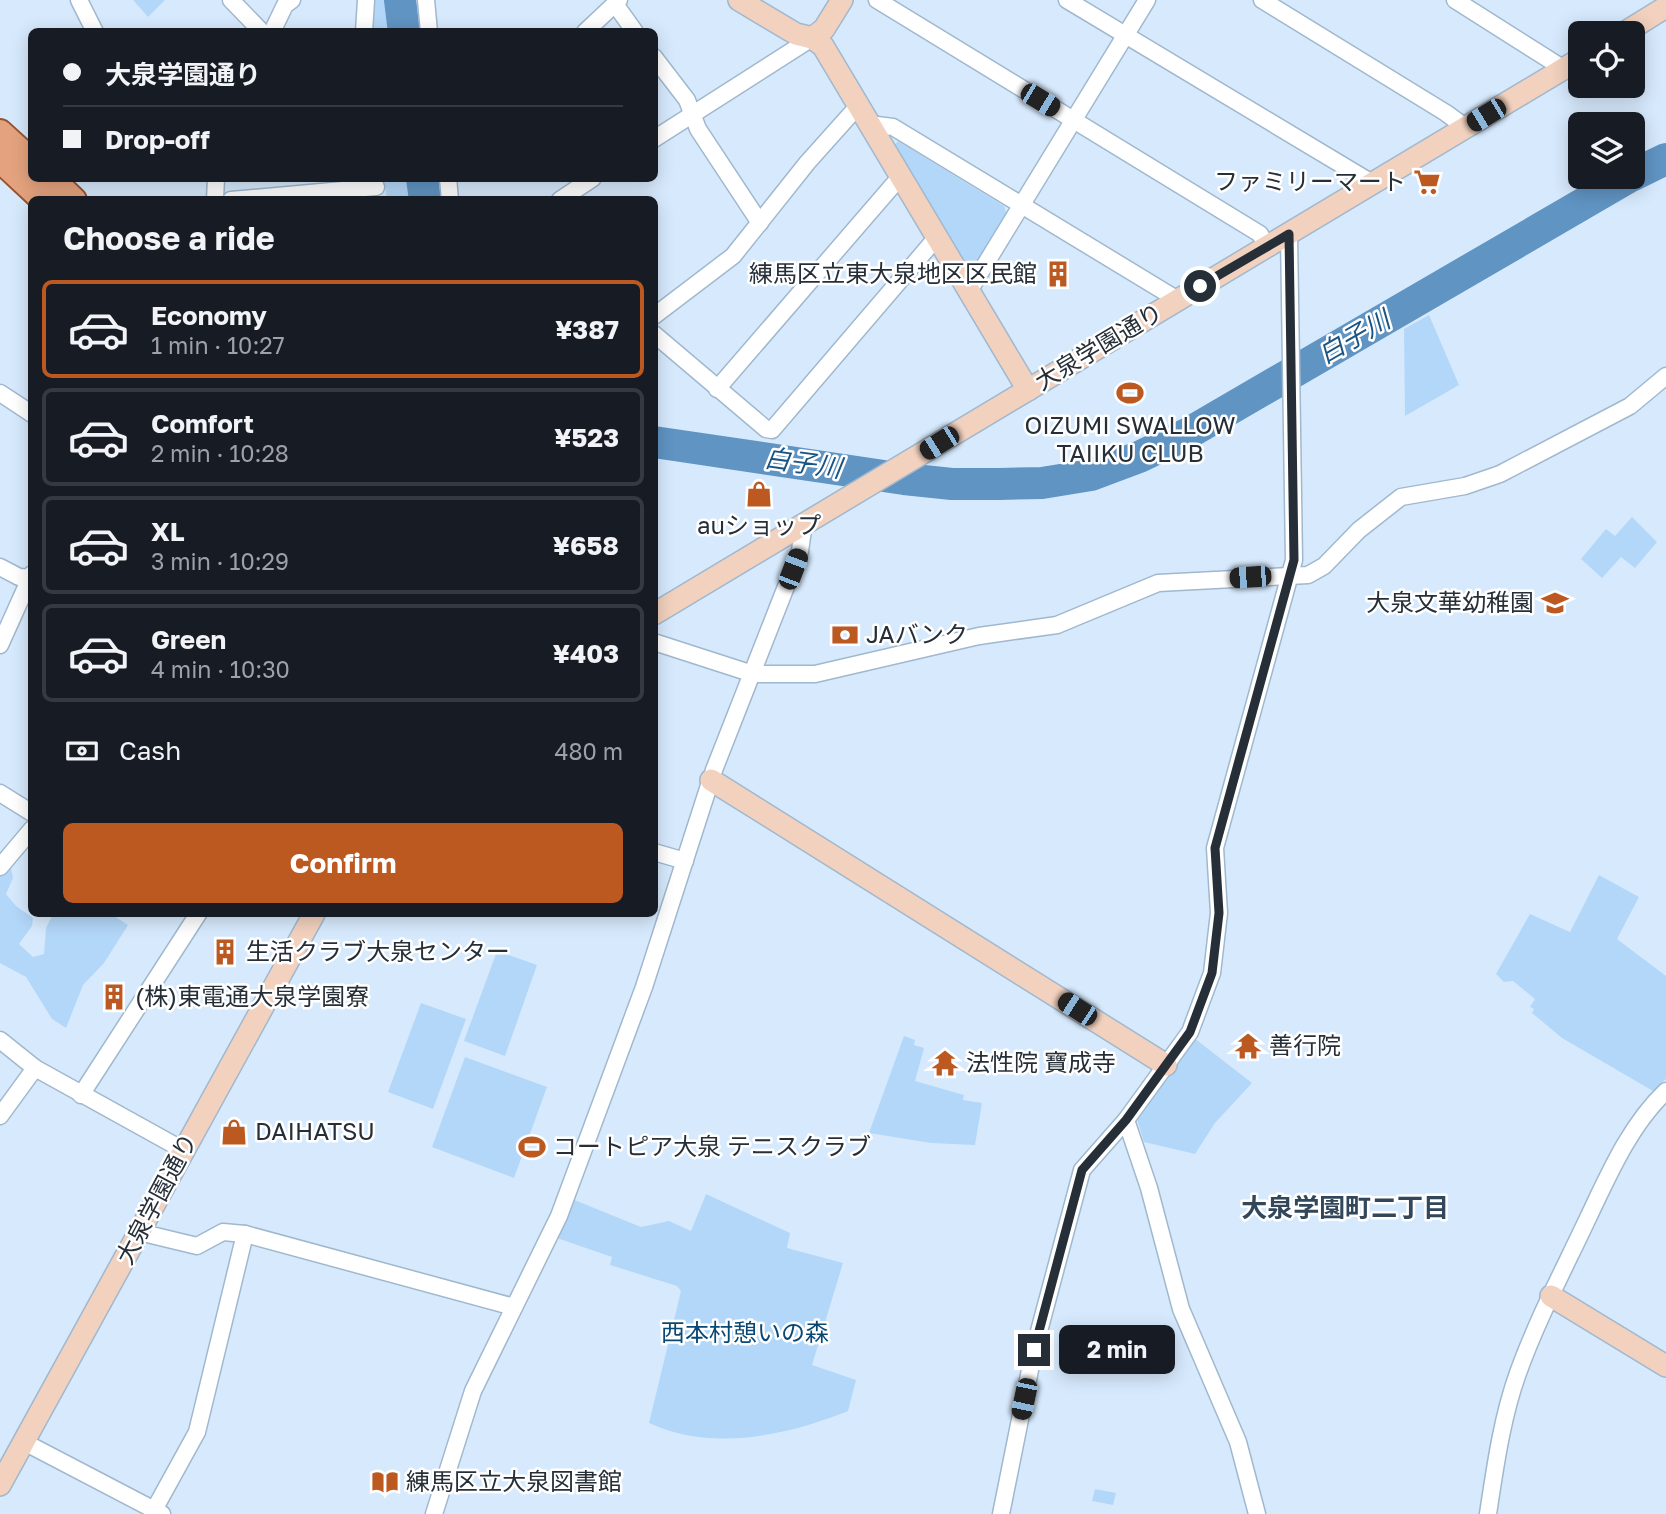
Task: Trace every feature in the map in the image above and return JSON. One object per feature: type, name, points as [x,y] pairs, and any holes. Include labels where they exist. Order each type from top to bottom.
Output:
[{"type":"main road","points":[[0,132],[28,156]]},
{"type":"main road","points":[[0,160],[39,196]]},
{"type":"main road","points":[[55,182],[70,196]]},
{"type":"street","points":[[231,0],[258,28]]},
{"type":"street","points":[[274,28],[285,5],[292,0]]},
{"type":"street","points":[[364,28],[366,0]]},
{"type":"street","points":[[426,0],[429,28]]},
{"type":"street","points":[[739,0],[796,34],[812,38],[823,46],[1028,390]]},
{"type":"street","points":[[658,136],[812,38],[824,29],[842,0]]},
{"type":"street","points":[[877,0],[1260,234],[1266,246]]},
{"type":"street","points":[[1067,0],[1372,183]]},
{"type":"street","points":[[969,291],[1147,0]]},
{"type":"street","points":[[1262,0],[1465,127]]},
{"type":"street","points":[[1455,0],[1568,62]]},
{"type":"street","points":[[83,1],[93,28]]},
{"type":"street","points":[[589,28],[617,2],[633,28]]},
{"type":"street","points":[[1639,21],[1658,6]]},
{"type":"street","points":[[658,62],[687,100],[698,129],[760,223]]},
{"type":"street","name":"大泉学園通り","points":[[658,612],[1568,66]]},
{"type":"street","points":[[864,115],[893,127],[1178,300]]},
{"type":"street","points":[[658,313],[733,256],[807,163],[864,115]]},
{"type":"street","points":[[717,389],[901,177]]},
{"type":"street","points":[[566,196],[587,182]]},
{"type":"street","points":[[280,196],[377,188]]},
{"type":"street","points":[[1001,1514],[1034,1350],[1082,1170],[1126,1120],[1190,1032],[1212,973],[1219,913],[1215,848],[1294,560],[1289,234]]},
{"type":"street","points":[[658,337],[766,429],[772,430],[937,237]]},
{"type":"street","points":[[658,643],[753,674],[815,674],[979,636],[1058,625],[1158,583],[1317,571],[1359,530],[1401,497],[1465,486],[1500,474],[1630,406],[1666,376]]},
{"type":"street","points":[[0,393],[28,411]]},
{"type":"street","points":[[434,1514],[473,1391],[559,1216],[643,987],[711,780],[800,551],[804,523]]},
{"type":"street","points":[[0,567],[19,577],[28,577]]},
{"type":"street","points":[[0,645],[28,584]]},
{"type":"street","points":[[711,780],[1166,1065]]},
{"type":"street","points":[[0,793],[28,810]]},
{"type":"street","points":[[0,867],[28,834]]},
{"type":"street","points":[[658,853],[685,861]]},
{"type":"street","points":[[81,1095],[196,917]]},
{"type":"street","name":"大泉学園通り","points":[[0,1485],[312,917]]},
{"type":"street","points":[[0,1040],[35,1068],[183,1150]]},
{"type":"street","points":[[0,1116],[35,1068]]},
{"type":"street","points":[[1488,1514],[1498,1456],[1517,1376],[1551,1296],[1629,1138],[1666,1091]]},
{"type":"street","points":[[1126,1120],[1149,1188],[1181,1308],[1238,1442],[1257,1514]]},
{"type":"street","points":[[139,1232],[197,1246],[223,1232],[245,1234],[514,1307]]},
{"type":"street","points":[[24,1442],[158,1512],[197,1432],[245,1234]]},
{"type":"street","points":[[1551,1296],[1666,1366]]},
{"type":"green space","points":[[133,0],[165,0],[148,17]]},
{"type":"green space","points":[[374,0],[387,0],[390,28],[372,28]]},
{"type":"green space","points":[[898,141],[1004,206],[1007,215],[974,266],[967,266],[895,144]]},
{"type":"green space","points":[[384,182],[408,182],[411,196],[387,196]]},
{"type":"green space","points":[[1429,315],[1459,385],[1405,416],[1404,329]]},
{"type":"green space","points":[[1632,517],[1657,542],[1635,568],[1621,557],[1602,578],[1581,559],[1606,529],[1615,536]]},
{"type":"green space","points":[[11,868],[13,878],[6,894],[28,917],[33,918],[32,926],[19,944],[33,957],[44,954],[46,928],[52,917],[116,917],[128,925],[104,963],[83,985],[66,1028],[52,1019],[26,977],[0,963],[0,874]]},
{"type":"green space","points":[[1599,875],[1639,897],[1617,939],[1666,976],[1666,1079],[1653,1091],[1562,1038],[1532,1013],[1534,1009],[1530,1007],[1535,999],[1513,981],[1504,982],[1496,974],[1530,914],[1570,932]]},
{"type":"green space","points":[[497,951],[537,965],[505,1056],[464,1041]]},
{"type":"green space","points":[[421,1003],[466,1019],[433,1109],[388,1092]]},
{"type":"green space","points":[[904,1036],[915,1040],[914,1045],[924,1048],[915,1081],[964,1095],[963,1100],[982,1103],[975,1145],[931,1143],[869,1133]]},
{"type":"green space","points":[[1194,1038],[1252,1083],[1215,1123],[1195,1154],[1144,1142],[1136,1116]]},
{"type":"green space","points":[[465,1057],[547,1087],[514,1178],[432,1147]]},
{"type":"green space","name":"西本村憩いの森","points":[[706,1194],[790,1233],[787,1248],[843,1263],[812,1365],[856,1380],[848,1411],[799,1428],[723,1439],[673,1432],[649,1423],[681,1291],[677,1286],[610,1265],[612,1257],[554,1237],[572,1199],[641,1227],[669,1221],[691,1231]]},
{"type":"green space","points":[[1095,1489],[1116,1493],[1113,1505],[1092,1501]]},
{"type":"waterway","name":"白子川","points":[[400,0],[404,28]]},
{"type":"waterway","name":"白子川","points":[[1645,169],[1666,159]]},
{"type":"waterway","name":"白子川","points":[[423,182],[424,196]]},
{"type":"waterway","name":"白子川","points":[[658,443],[952,484],[1042,483],[1091,475],[1139,457],[1187,434],[1608,189]]},
{"type":"place","name":"ファミリーマート","points":[[1427,182]]},
{"type":"place","name":"練馬区立東大泉地区区民館","points":[[1058,274]]},
{"type":"place","name":"OIZUMI SWALLOW TAIIKU CLUB","points":[[1130,393]]},
{"type":"place","name":"auショップ","points":[[759,494]]},
{"type":"place","name":"大泉文華幼稚園","points":[[1555,603]]},
{"type":"place","name":"JAバンク","points":[[845,635]]},
{"type":"place","name":"生活クラブ大泉センター","points":[[225,952]]},
{"type":"place","name":"(株)東電通大泉学園寮","points":[[114,997]]},
{"type":"place","name":"善行院","points":[[1248,1046]]},
{"type":"place","name":"法性院 寶成寺","points":[[945,1063]]},
{"type":"place","name":"DAIHATSU","points":[[234,1132]]},
{"type":"place","name":"コートピア大泉 テニスクラブ","points":[[532,1147]]},
{"type":"place","name":"練馬区立大泉図書館","points":[[385,1482]]},
{"type":"district","name":"大泉学園町二丁目","points":[[1345,1208]]},
{"type":"route","points":[[1034,1350],[1082,1170],[1126,1120],[1190,1032],[1212,973],[1219,913],[1215,848],[1294,560],[1289,234],[1200,286]]}]
